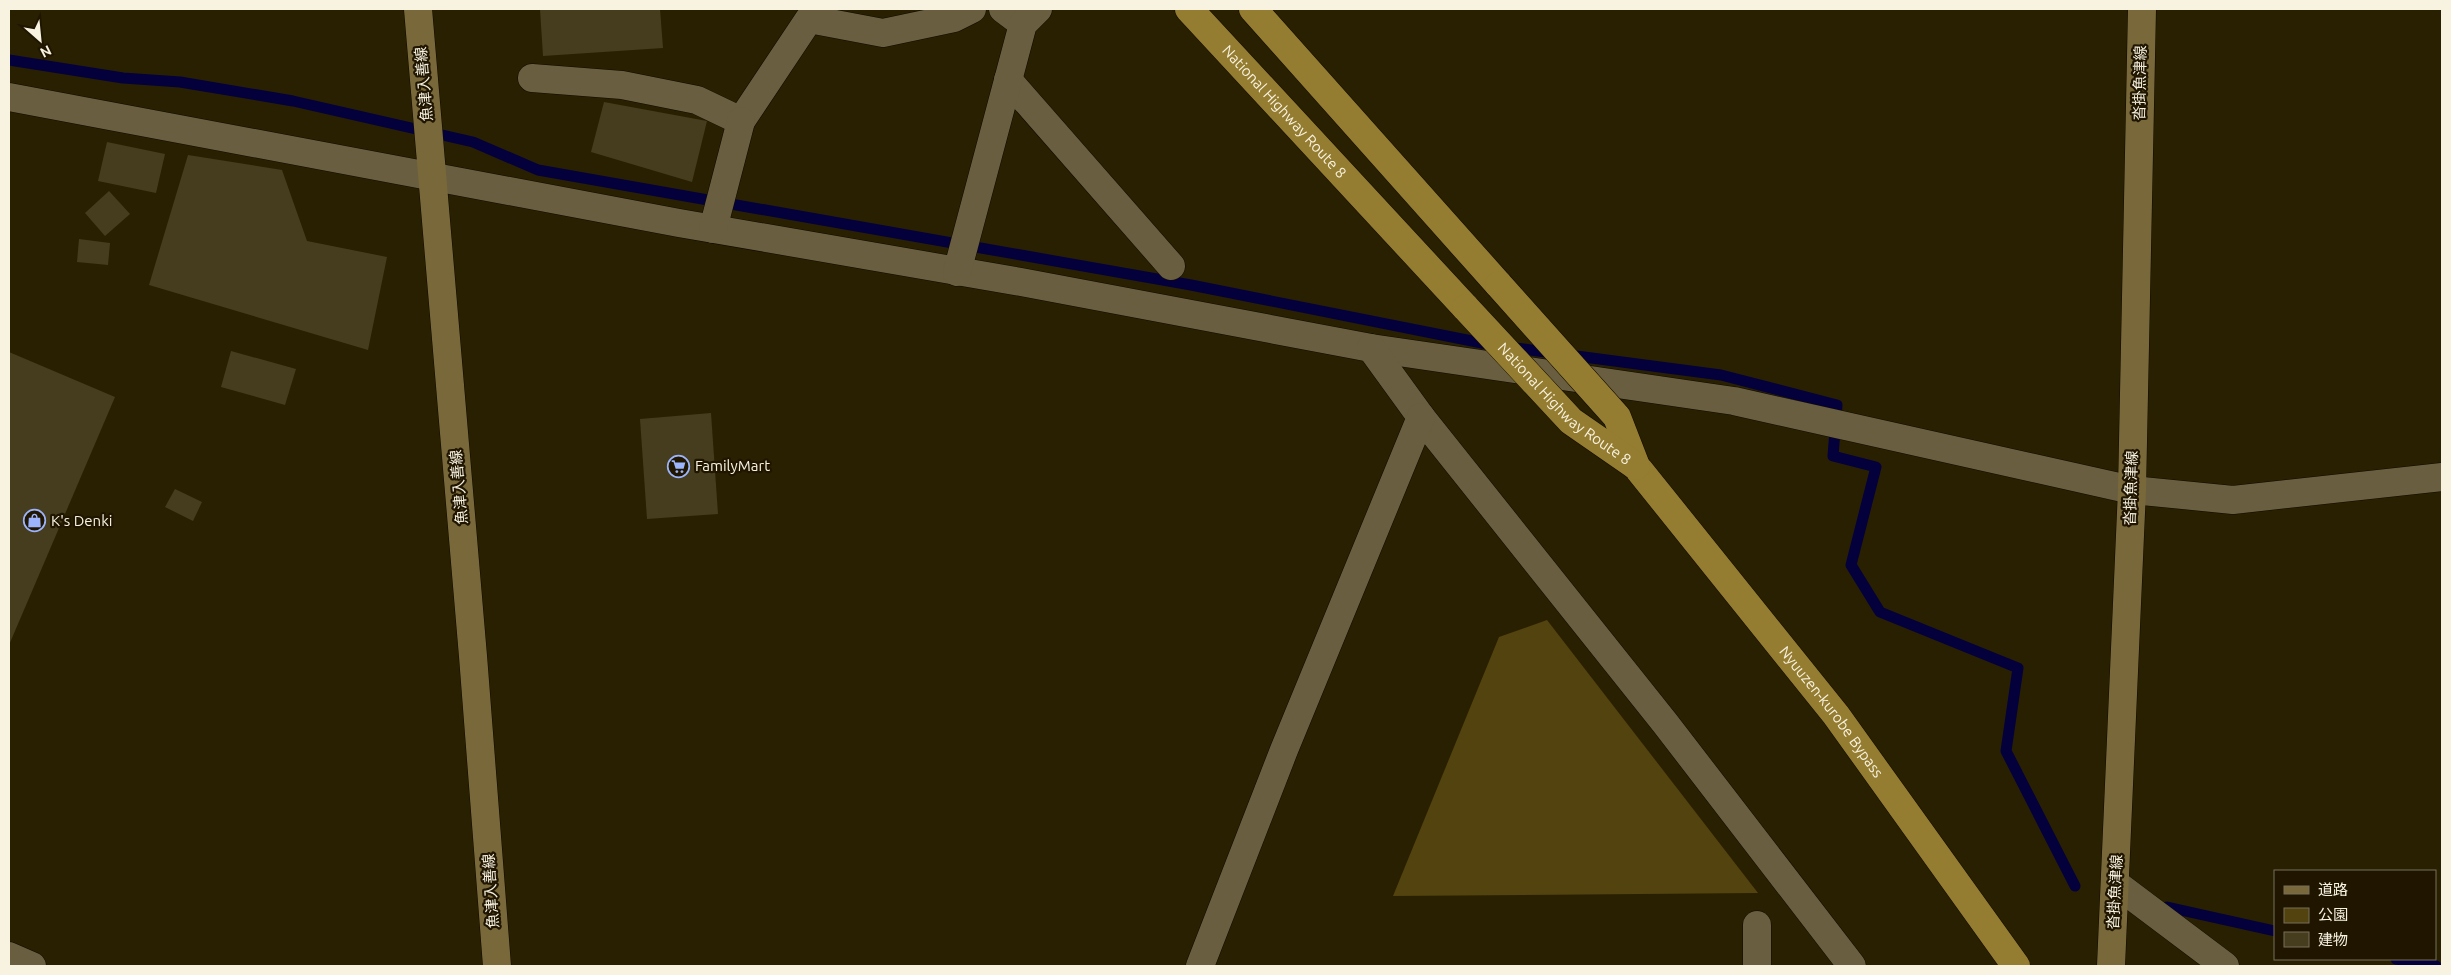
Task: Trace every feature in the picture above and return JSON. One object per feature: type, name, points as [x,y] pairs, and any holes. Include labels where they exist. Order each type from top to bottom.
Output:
[{"type":"highway","name":"National Highway Route 8","points":[[1189,9],[1571,422],[1636,466]]},
{"type":"highway","name":"National Highway Route 8","points":[[1253,9],[1617,417],[1636,466]]},
{"type":"highway","name":"Nyuuzen-kurobe Bypass","points":[[1636,466],[1836,715],[2016,966]]},
{"type":"main road","name":"魚津入善線","points":[[418,9],[473,656],[496,966]]},
{"type":"main road","name":"沓掛魚津線","points":[[2111,966],[2132,490],[2142,9]]},
{"type":"street","points":[[712,229],[740,122],[805,14],[883,33],[954,18],[972,9]]},
{"type":"street","points":[[957,272],[1008,80],[1021,14]]},
{"type":"street","points":[[532,78],[622,85],[698,100],[740,122]]},
{"type":"street","points":[[1008,80],[1171,266]]},
{"type":"street","points":[[9,97],[712,229],[1371,348],[1734,401],[2132,490],[2233,500],[2442,477]]},
{"type":"street","points":[[1371,348],[1421,417],[1665,723],[1852,966]]},
{"type":"street","points":[[1200,966],[1281,759],[1421,417]]},
{"type":"street","points":[[2116,884],[2225,966]]},
{"type":"street","points":[[1756,925],[1757,966]]},
{"type":"street","points":[[9,956],[32,966]]},
{"type":"green space","points":[[1547,620],[1758,893],[1393,896],[1499,637]]},
{"type":"building","points":[[540,9],[660,9],[663,48],[543,56]]},
{"type":"building","points":[[604,102],[707,121],[692,182],[591,152]]},
{"type":"building","points":[[107,142],[165,154],[156,193],[98,181]]},
{"type":"building","points":[[188,155],[282,170],[307,241],[387,257],[368,350],[149,285]]},
{"type":"building","points":[[109,191],[130,214],[105,236],[85,213]]},
{"type":"building","points":[[79,239],[110,243],[108,265],[77,262]]},
{"type":"building","points":[[231,351],[296,369],[285,405],[221,387]]},
{"type":"building","name":"K's Denki","points":[[9,352],[115,397],[9,645]]},
{"type":"building","name":"FamilyMart","points":[[711,413],[718,514],[647,519],[640,419]]},
{"type":"building","points":[[175,489],[202,502],[193,521],[165,507]]},
{"type":"waterway","points":[[9,60],[123,78],[180,82],[293,101],[473,142],[538,170],[1191,285],[1492,345]]},
{"type":"waterway","points":[[1508,347],[1721,375],[1837,405],[1833,456],[1876,467],[1851,565],[1880,612],[2018,668],[2006,751],[2075,886]]},
{"type":"waterway","points":[[2167,907],[2274,931]]},
{"type":"waterway","points":[[2402,960],[2436,966]]},
{"type":"place","name":"FamilyMart","points":[[679,466]]},
{"type":"place","name":"K's Denki","points":[[35,521]]}]
